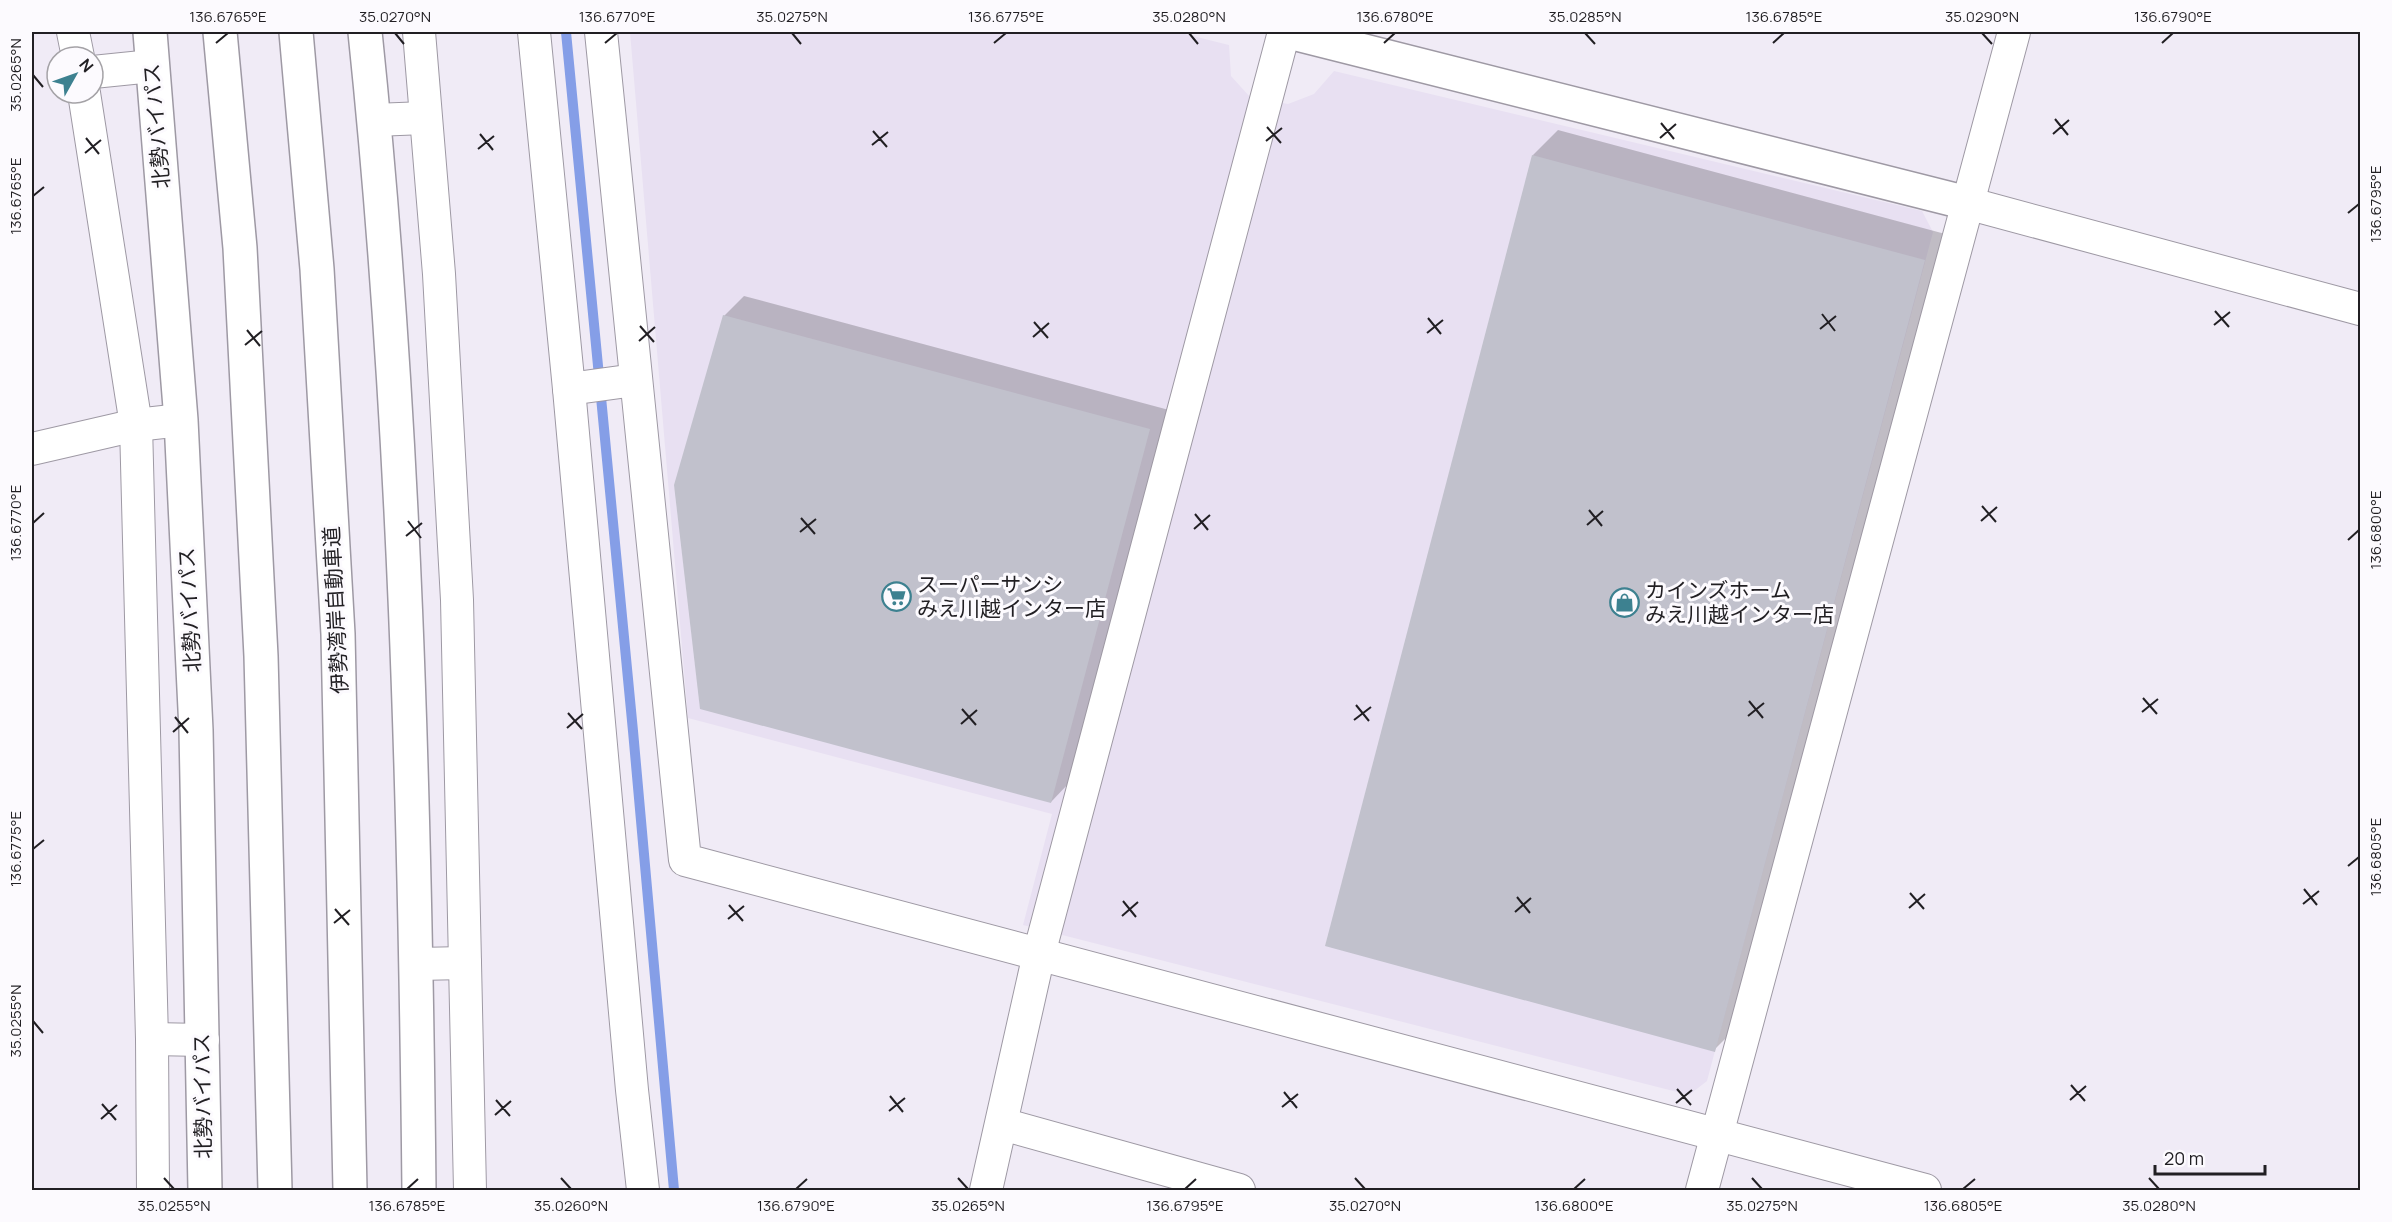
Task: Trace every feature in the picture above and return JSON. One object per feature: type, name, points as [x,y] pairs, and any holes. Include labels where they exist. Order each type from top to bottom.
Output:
[{"type":"main road","name":"北勢バイパス","points":[[150,32],[181,420],[196,730],[205,1191]]},
{"type":"main road","points":[[220,32],[240,248],[261,656],[275,1191]]},
{"type":"main road","name":"伊勢湾岸自動車道","points":[[296,32],[317,269],[338,634],[350,1191]]},
{"type":"main road","points":[[365,32],[390,328],[400,518],[417,964],[419,1191]]},
{"type":"main road","points":[[1289,32],[1967,203]]},
{"type":"street","points":[[418,32],[439,274],[457,600],[470,1191]]},
{"type":"street","points":[[534,32],[577,388],[632,1090],[644,1191]]},
{"type":"street","points":[[601,32],[628,382],[685,860],[1925,1191]]},
{"type":"street","points":[[986,1191],[1040,954],[1284,32]]},
{"type":"street","points":[[1702,1191],[2014,32]]},
{"type":"street","points":[[105,71],[153,66]]},
{"type":"street","points":[[86,105],[136,425],[152,1039],[153,1191]]},
{"type":"street","points":[[374,120],[425,118]]},
{"type":"street","points":[[1967,203],[2361,309]]},
{"type":"street","points":[[577,388],[628,382]]},
{"type":"street","points":[[32,449],[136,425],[181,420]]},
{"type":"street","points":[[417,964],[465,963]]},
{"type":"street","points":[[152,1039],[203,1040]]},
{"type":"street","points":[[1002,1124],[1239,1191]]},
{"type":"shaded area","points":[[630,32],[1177,32],[1229,45],[1231,76],[1250,97],[1288,104],[1314,94],[1334,71],[1922,211],[1933,232],[1707,1081],[1689,1095],[1023,925],[1052,814],[688,718]]},
{"type":"building","name":"カインズホーム みえ川越インター店","points":[[1532,155],[1925,260],[1715,1052],[1325,946]]},
{"type":"building","name":"スーパーサンシ みえ川越インター店","points":[[723,315],[1150,429],[1051,803],[700,709],[674,485]]},
{"type":"waterway","points":[[566,32],[633,731],[674,1190]]},
{"type":"place","name":"スーパーサンシ みえ川越インター店","points":[[896,597]]},
{"type":"place","name":"カインズホーム みえ川越インター店","points":[[1624,603]]}]
